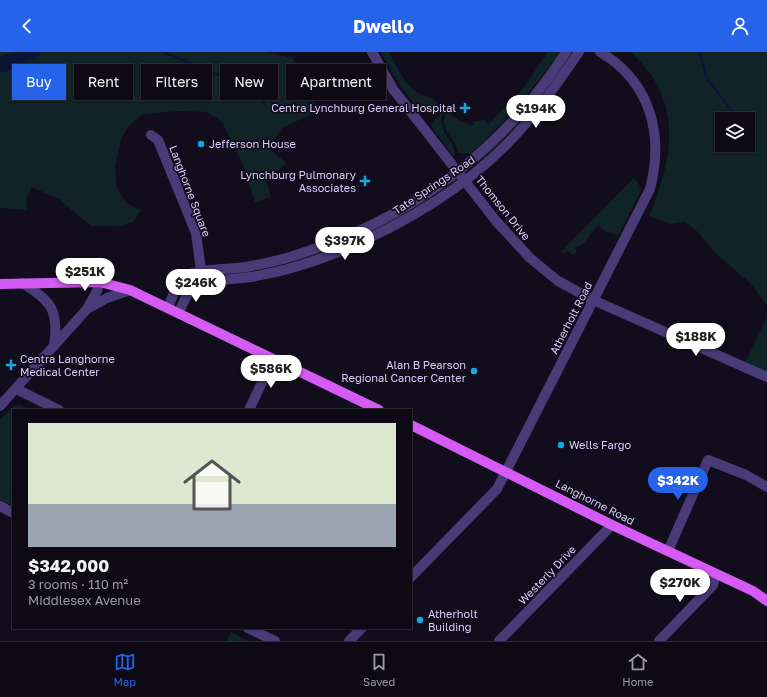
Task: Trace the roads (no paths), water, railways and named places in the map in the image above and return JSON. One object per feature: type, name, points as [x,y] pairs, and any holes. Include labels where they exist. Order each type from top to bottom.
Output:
[{"type":"main road","points":[[0,284],[100,282],[130,290],[179,312],[377,409]]},
{"type":"main road","name":"Langhorne Road","points":[[412,425],[612,525],[753,591],[767,601]]},
{"type":"street","name":"Thomson Drive","points":[[372,52],[394,89],[496,221],[530,258],[558,281],[593,300],[767,377]]},
{"type":"street","name":"Tate Springs Road","points":[[168,307],[177,287],[186,276],[200,272],[245,267],[291,256],[334,242],[409,206],[458,172],[505,130],[536,96],[566,52]]},
{"type":"street","name":"Tate Springs Road","points":[[202,282],[251,277],[301,265],[337,252],[406,220],[465,180],[507,144],[526,123],[579,52]]},
{"type":"street","name":"Atherholt Road","points":[[412,576],[497,489],[650,189],[655,170],[657,146],[653,118],[640,92],[625,72],[600,52]]},
{"type":"street","name":"Langhorne Square","points":[[151,135],[158,140],[196,233],[202,282]]},
{"type":"street","points":[[0,406],[87,309],[100,282]]},
{"type":"street","points":[[179,312],[194,287],[202,282]]},
{"type":"street","points":[[22,283],[43,297],[50,306],[55,316],[56,330],[54,346]]},
{"type":"street","points":[[87,309],[107,298],[130,290]]},
{"type":"street","points":[[249,409],[273,359]]},
{"type":"street","points":[[16,389],[57,409]]},
{"type":"street","points":[[668,552],[708,460],[746,475],[767,488]]},
{"type":"street","points":[[0,506],[12,512]]},
{"type":"street","name":"Westerly Drive","points":[[499,641],[612,525]]},
{"type":"street","points":[[660,641],[713,584],[716,574]]},
{"type":"street","points":[[250,629],[274,641]]},
{"type":"street","points":[[349,641],[361,629]]},
{"type":"water","points":[[23,52],[41,52],[20,64],[12,64],[12,69],[0,73],[0,67],[8,66]]},
{"type":"waterway","points":[[0,63],[34,52]]},
{"type":"waterway","points":[[163,52],[224,77],[247,80],[258,90],[265,105]]},
{"type":"waterway","points":[[700,52],[706,77],[731,112]]},
{"type":"place","name":"Centra Lynchburg General Hospital","points":[[465,108]]},
{"type":"place","name":"Jefferson House","points":[[201,144]]},
{"type":"place","name":"Lynchburg Pulmonary Associates","points":[[365,181]]},
{"type":"place","name":"Centra Langhorne Medical Center","points":[[11,365]]},
{"type":"place","name":"Alan B Pearson Regional Cancer Center","points":[[474,371]]},
{"type":"place","name":"Wells Fargo","points":[[561,445]]},
{"type":"place","name":"Atherholt Building","points":[[420,620]]}]
